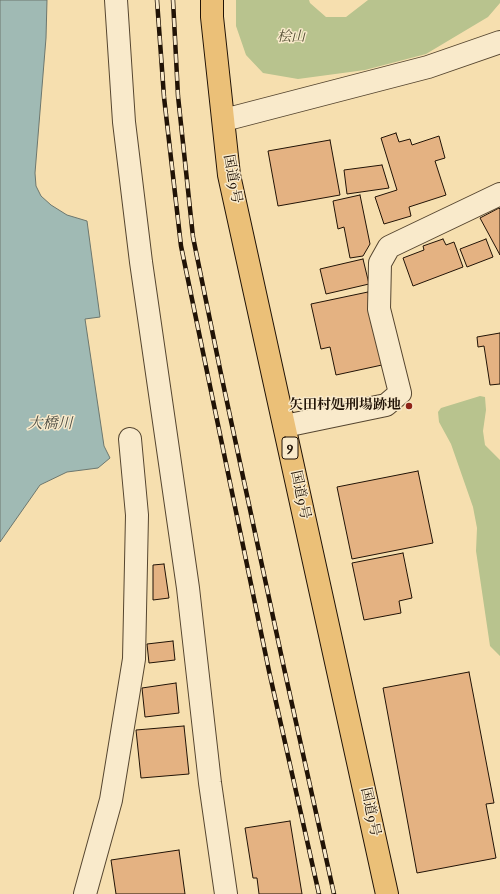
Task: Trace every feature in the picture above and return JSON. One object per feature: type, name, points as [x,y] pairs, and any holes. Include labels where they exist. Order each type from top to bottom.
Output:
[{"type":"highway","name":"国道9号","points":[[212,0],[212,17],[229,175],[388,894]]},
{"type":"street","points":[[116,0],[124,122],[141,262],[188,588],[210,783],[226,894]]},
{"type":"street","points":[[224,120],[428,67],[500,42]]},
{"type":"street","points":[[285,426],[386,405],[400,393],[379,310],[380,263],[389,247],[500,194]]},
{"type":"street","points":[[85,894],[112,800],[134,658],[137,515],[130,439]]},
{"type":"green space","name":"桧山","points":[[236,0],[309,0],[310,3],[326,17],[346,17],[368,0],[500,0],[500,3],[488,17],[426,54],[365,70],[298,79],[263,73],[246,55],[236,26]]},
{"type":"green space","points":[[480,396],[485,397],[486,410],[483,431],[485,445],[500,460],[500,656],[490,646],[476,551],[477,528],[473,507],[451,444],[439,422],[438,412],[441,408]]},
{"type":"water","name":"大橋川","points":[[0,0],[47,0],[46,38],[35,173],[36,186],[41,196],[51,205],[67,215],[87,221],[100,317],[85,319],[104,446],[110,458],[98,468],[67,472],[40,485],[0,542]]},
{"type":"building","points":[[396,133],[399,142],[410,139],[412,145],[439,136],[445,158],[435,161],[446,195],[409,207],[411,216],[384,224],[375,197],[397,190],[381,138]]},
{"type":"building","points":[[330,140],[340,195],[278,206],[268,151]]},
{"type":"building","points":[[382,165],[389,188],[347,194],[344,170]]},
{"type":"building","points":[[360,195],[370,244],[363,256],[350,258],[344,227],[338,229],[333,201]]},
{"type":"building","points":[[499,208],[500,209],[500,255],[480,218]]},
{"type":"building","points":[[443,239],[446,245],[454,242],[463,267],[413,286],[403,258],[424,250],[423,246]]},
{"type":"building","points":[[486,239],[493,257],[467,267],[460,249]]},
{"type":"building","points":[[363,259],[369,284],[326,294],[320,269]]},
{"type":"building","points":[[368,292],[382,365],[336,375],[330,347],[321,349],[311,304]]},
{"type":"building","points":[[500,333],[500,384],[490,385],[484,346],[478,347],[477,337]]},
{"type":"building","points":[[418,471],[433,543],[352,559],[337,487]]},
{"type":"building","points":[[403,553],[412,598],[399,601],[401,613],[364,620],[352,563]]},
{"type":"building","points":[[164,564],[169,598],[153,600],[153,565]]},
{"type":"building","points":[[173,641],[175,660],[149,663],[147,644]]},
{"type":"building","points":[[469,672],[494,803],[486,804],[496,858],[417,873],[383,688]]},
{"type":"building","points":[[176,683],[179,713],[145,717],[142,688]]},
{"type":"building","points":[[184,726],[189,774],[141,778],[136,730]]},
{"type":"building","points":[[290,821],[302,894],[259,894],[257,878],[253,878],[245,828]]},
{"type":"building","points":[[179,850],[185,894],[116,894],[111,860]]},
{"type":"railway","points":[[157,0],[164,97],[181,246],[269,671],[319,894]]},
{"type":"railway","points":[[173,0],[178,96],[193,237],[284,668],[334,894]]},
{"type":"place","name":"矢田村処刑場跡地","points":[[409,406]]}]
